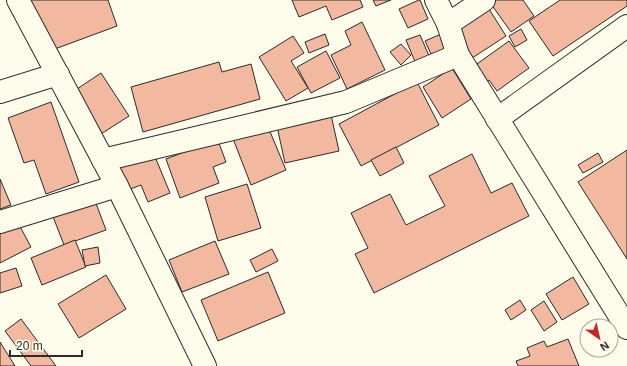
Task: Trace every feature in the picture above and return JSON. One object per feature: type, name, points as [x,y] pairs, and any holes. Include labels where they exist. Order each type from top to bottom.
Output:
[{"type":"street","points":[[18,0],[117,186],[205,366]]},
{"type":"street","points":[[436,0],[448,24],[458,55],[627,328]]},
{"type":"street","points":[[448,24],[484,0]]},
{"type":"street","points":[[497,119],[627,26]]},
{"type":"street","points":[[103,160],[346,102],[458,55]]},
{"type":"street","points":[[0,92],[58,74]]},
{"type":"street","points":[[0,222],[117,186]]},
{"type":"building","points":[[25,0],[108,0],[117,26],[44,53]]},
{"type":"building","points":[[292,0],[360,0],[363,7],[332,20],[326,6],[299,17]]},
{"type":"building","points":[[373,0],[391,0],[376,6]]},
{"type":"building","points":[[419,0],[428,19],[408,28],[399,9]]},
{"type":"building","points":[[496,0],[523,0],[534,16],[511,32],[491,4]]},
{"type":"building","points":[[560,0],[627,0],[627,6],[553,56],[529,21]]},
{"type":"building","points":[[484,1],[506,36],[469,60],[446,25]]},
{"type":"building","points":[[362,22],[385,70],[347,89],[331,55],[351,45],[345,31]]},
{"type":"building","points":[[521,29],[527,40],[515,47],[509,36]]},
{"type":"building","points":[[325,34],[329,45],[309,53],[305,42]]},
{"type":"building","points":[[441,34],[448,51],[433,58],[425,41]]},
{"type":"building","points":[[420,35],[430,58],[416,64],[406,40]]},
{"type":"building","points":[[293,36],[304,53],[291,61],[308,88],[286,101],[259,57]]},
{"type":"building","points":[[509,41],[529,68],[497,91],[489,80],[481,86],[470,69]]},
{"type":"building","points":[[401,44],[411,55],[401,65],[390,52]]},
{"type":"building","points":[[326,51],[340,78],[311,93],[297,67]]},
{"type":"building","points":[[219,62],[222,72],[251,64],[260,99],[143,132],[131,87]]},
{"type":"building","points":[[452,68],[471,99],[442,118],[423,87]]},
{"type":"building","points":[[101,73],[129,116],[101,134],[74,91]]},
{"type":"building","points":[[417,82],[439,125],[361,166],[339,124]]},
{"type":"building","points":[[51,102],[79,182],[46,194],[34,160],[24,163],[8,118]]},
{"type":"building","points":[[330,110],[339,151],[285,163],[276,122]]},
{"type":"building","points":[[266,122],[286,170],[251,185],[232,136]]},
{"type":"building","points":[[214,130],[226,162],[213,167],[219,183],[180,198],[166,159],[195,148]]},
{"type":"building","points":[[151,147],[170,193],[148,202],[141,185],[125,191],[114,162]]},
{"type":"building","points":[[396,147],[404,163],[380,176],[371,160]]},
{"type":"building","points":[[627,150],[627,259],[578,182]]},
{"type":"building","points":[[598,153],[603,162],[583,173],[578,165]]},
{"type":"building","points":[[472,154],[491,193],[512,183],[529,216],[374,293],[355,254],[368,248],[351,213],[390,194],[406,225],[445,206],[429,176]]},
{"type":"building","points":[[0,179],[11,205],[0,209]]},
{"type":"building","points":[[247,184],[261,228],[218,241],[205,197]]},
{"type":"building","points":[[94,198],[106,230],[64,245],[52,214]]},
{"type":"building","points":[[17,221],[31,247],[0,263],[0,230]]},
{"type":"building","points":[[75,240],[86,267],[42,285],[31,258]]},
{"type":"building","points":[[215,241],[229,274],[182,292],[169,260]]},
{"type":"building","points":[[98,247],[100,263],[85,266],[82,250]]},
{"type":"building","points":[[272,249],[278,261],[256,272],[250,260]]},
{"type":"building","points":[[16,268],[22,286],[0,293],[0,273]]},
{"type":"building","points":[[268,272],[285,313],[218,341],[201,300]]},
{"type":"building","points":[[106,275],[126,309],[79,338],[58,304]]},
{"type":"building","points":[[573,277],[589,304],[562,320],[546,294]]},
{"type":"building","points":[[520,300],[526,310],[511,320],[505,310]]},
{"type":"building","points":[[544,301],[557,322],[544,331],[531,310]]},
{"type":"building","points":[[21,319],[56,366],[31,366],[5,331]]},
{"type":"building","points":[[568,339],[579,366],[518,366],[516,361],[530,356],[527,348],[544,341],[547,347]]},
{"type":"building","points":[[0,342],[15,366],[0,366]]}]
